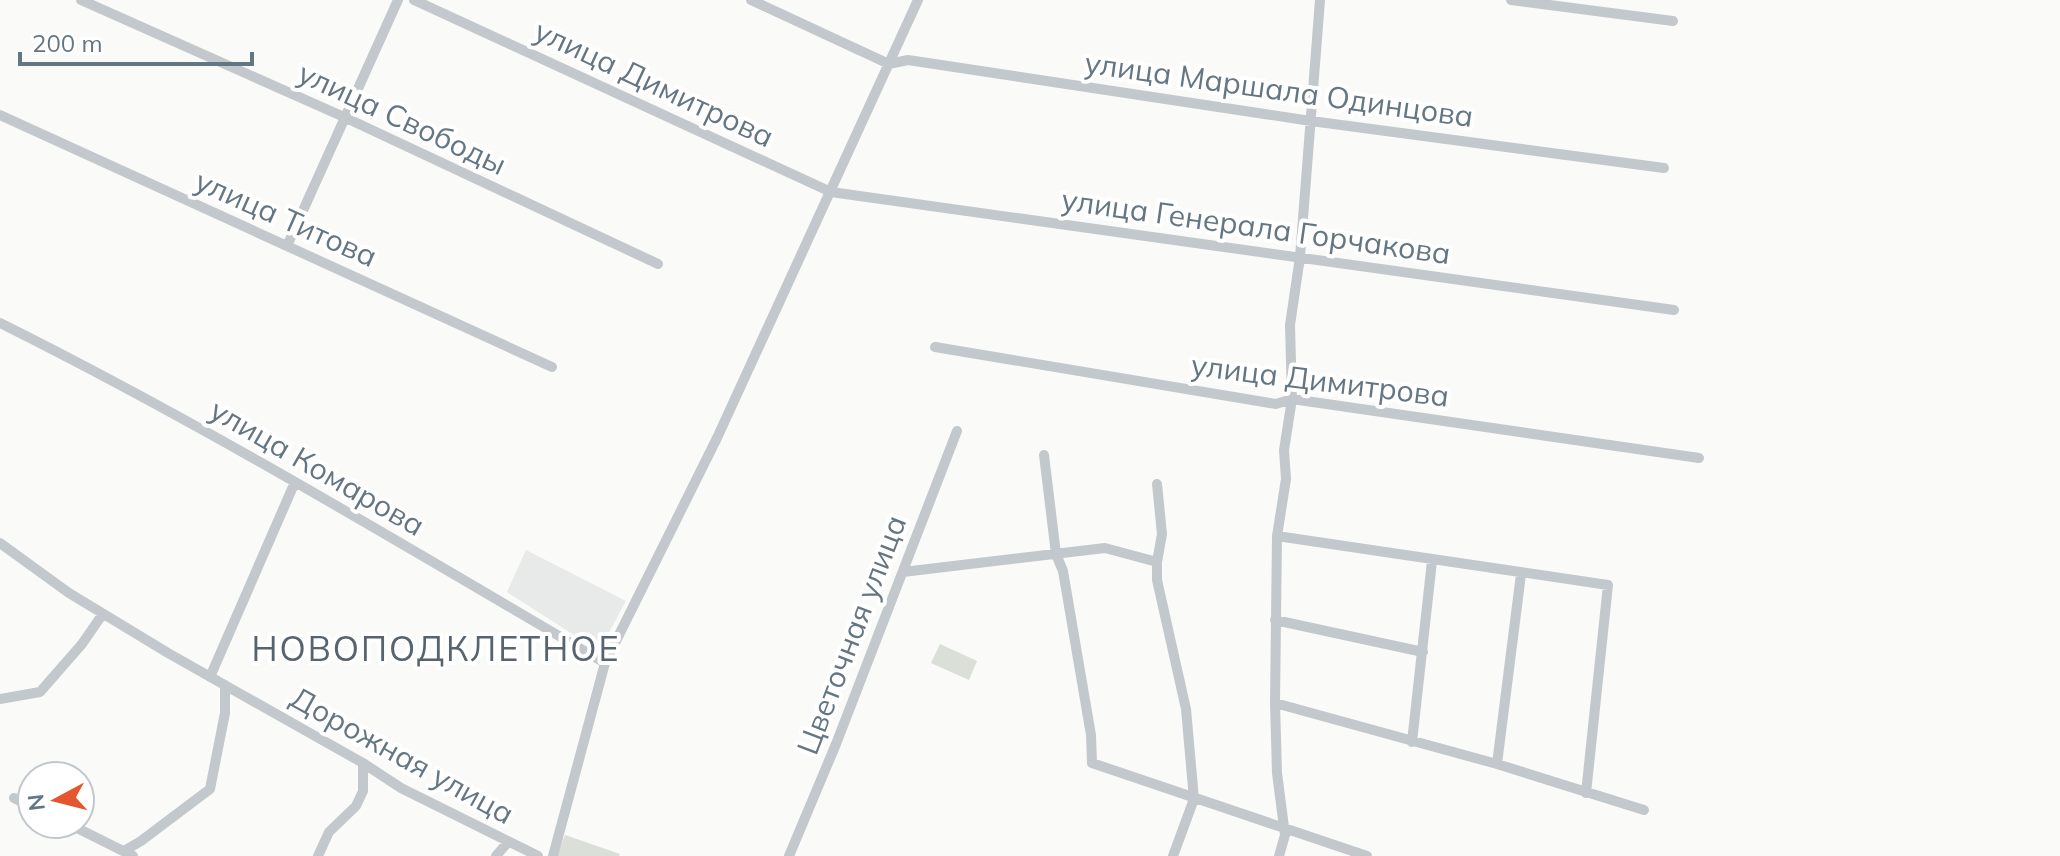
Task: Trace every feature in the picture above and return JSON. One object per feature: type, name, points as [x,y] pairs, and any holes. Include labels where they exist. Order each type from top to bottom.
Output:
[{"type":"street","name":"улица Свободы","points":[[81,0],[344,117],[658,264]]},
{"type":"street","points":[[287,246],[398,0]]},
{"type":"street","name":"улица Димитрова","points":[[414,0],[831,192]]},
{"type":"street","points":[[751,0],[889,64]]},
{"type":"street","points":[[553,856],[605,663],[717,438],[918,0]]},
{"type":"street","points":[[1279,856],[1285,828],[1277,773],[1275,703],[1277,536],[1286,479],[1284,450],[1292,399],[1290,325],[1300,257],[1320,0]]},
{"type":"street","points":[[1511,0],[1673,21]]},
{"type":"street","name":"улица Маршала Одинцова","points":[[889,64],[908,60],[1311,121],[1664,168]]},
{"type":"street","name":"улица Титова","points":[[0,115],[552,367]]},
{"type":"street","name":"улица Генерала Горчакова","points":[[831,192],[1674,310]]},
{"type":"street","name":"улица Комарова","points":[[0,323],[84,364],[295,482],[605,663]]},
{"type":"street","name":"улица Димитрова","points":[[935,347],[1276,404],[1292,399],[1699,458]]},
{"type":"street","name":"Цветочная улица","points":[[789,856],[957,431]]},
{"type":"street","points":[[1044,455],[1056,554],[1063,571],[1091,735],[1092,763],[1367,856]]},
{"type":"street","points":[[210,677],[295,482]]},
{"type":"street","points":[[1157,484],[1162,534],[1157,562],[1163,614],[1173,642],[1186,709],[1194,799],[1173,856]]},
{"type":"street","points":[[1277,536],[1608,585],[1586,793]]},
{"type":"street","name":"Дорожная улица","points":[[0,543],[102,615],[363,763],[401,788],[538,856]]},
{"type":"street","points":[[903,572],[1111,548],[1157,562]]},
{"type":"street","points":[[1412,742],[1432,561]]},
{"type":"street","points":[[1497,764],[1521,574]]},
{"type":"street","points":[[0,699],[40,692],[65,665],[102,615]]},
{"type":"street","points":[[1275,620],[1423,652]]},
{"type":"street","points":[[96,837],[128,853],[210,789],[225,713],[225,685]]},
{"type":"street","points":[[1275,703],[1497,764],[1644,810]]},
{"type":"street","points":[[318,856],[329,832],[356,806],[363,791],[363,763]]},
{"type":"street","points":[[496,856],[508,842]]},
{"type":"shaded area","points":[[526,550],[626,601],[599,651],[507,592]]},
{"type":"shaded area","points":[[940,644],[977,661],[969,680],[931,663]]},
{"type":"shaded area","points":[[565,835],[620,854],[557,856]]},
{"type":"district","name":"НОВОПОДКЛЕТНОЕ","points":[[436,649]]}]
